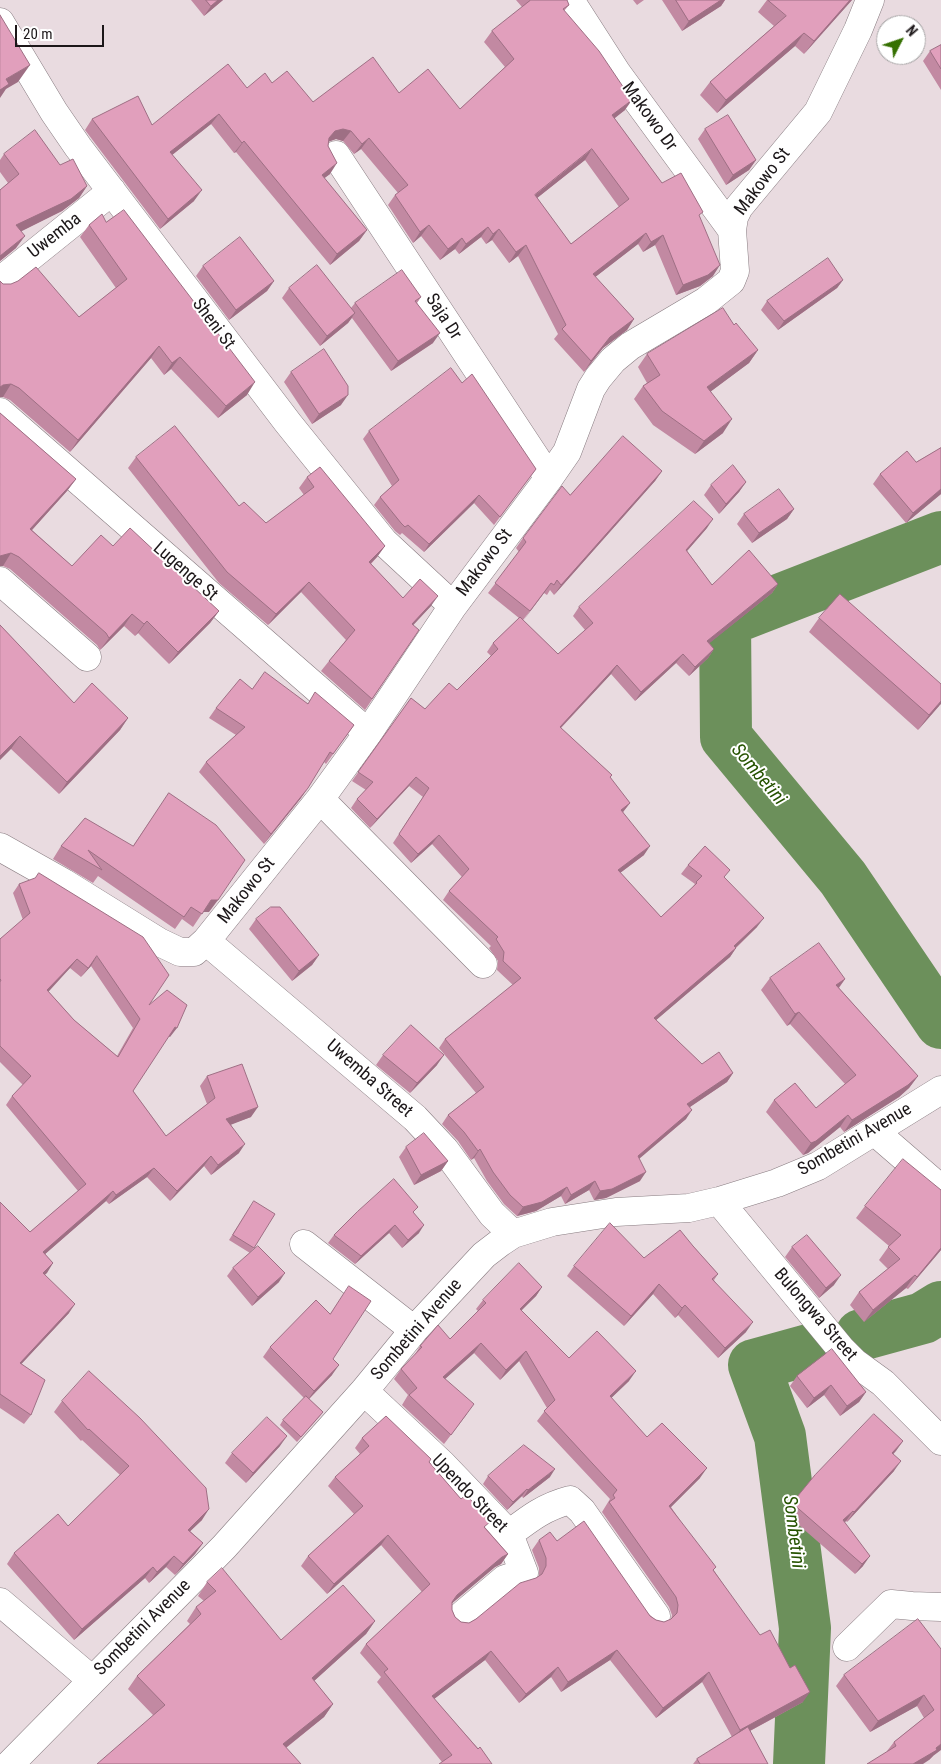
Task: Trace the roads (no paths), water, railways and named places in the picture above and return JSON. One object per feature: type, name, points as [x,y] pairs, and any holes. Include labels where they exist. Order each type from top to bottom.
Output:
[{"type":"street","name":"Makowo Dr","points":[[570,0],[618,73],[732,230]]},
{"type":"street","name":"Makowo St","points":[[0,847],[64,883],[159,942],[180,952],[194,952],[206,942],[320,799],[368,733],[453,606],[549,478],[567,452],[591,389],[613,360],[630,346],[706,301],[730,281],[735,271],[732,230],[734,217],[739,207],[818,112],[858,30],[870,0]]},
{"type":"street","name":"Sheni St","points":[[0,22],[54,112],[288,423],[384,542],[453,606]]},
{"type":"street","name":"Saja Dr","points":[[336,155],[549,478]]},
{"type":"street","name":"Uwemba","points":[[0,281],[112,191]]},
{"type":"street","name":"Lugenge St","points":[[0,412],[368,733]]},
{"type":"street","points":[[0,581],[87,657]]},
{"type":"street","points":[[320,799],[482,964]]},
{"type":"street","name":"Uwemba Street","points":[[206,942],[415,1118],[445,1150],[492,1214],[513,1234]]},
{"type":"street","name":"Sombetini Avenue","points":[[10,1764],[224,1547],[364,1391],[414,1330],[484,1255],[513,1234],[552,1222],[616,1212],[689,1208],[777,1183],[818,1166],[941,1090]]},
{"type":"street","points":[[874,1131],[941,1189]]},
{"type":"street","name":"Bulongwa Street","points":[[719,1201],[841,1349],[854,1362],[883,1383],[941,1441]]},
{"type":"street","points":[[304,1244],[414,1330]]},
{"type":"street","name":"Upendo Street","points":[[364,1391],[442,1464],[509,1534],[524,1573],[505,1579],[460,1617]]},
{"type":"street","points":[[509,1534],[539,1511],[557,1503],[570,1500],[582,1511],[656,1616]]},
{"type":"street","points":[[0,1602],[92,1680]]},
{"type":"street","points":[[847,1647],[891,1604],[941,1606]]},
{"type":"waterway","name":"Sombetini","points":[[941,537],[725,621],[726,737],[843,878],[941,1023]]},
{"type":"waterway","name":"Sombetini","points":[[861,1335],[923,1318],[941,1307]]},
{"type":"waterway","name":"Sombetini","points":[[799,1764],[805,1628],[780,1436],[754,1365],[812,1349]]}]
